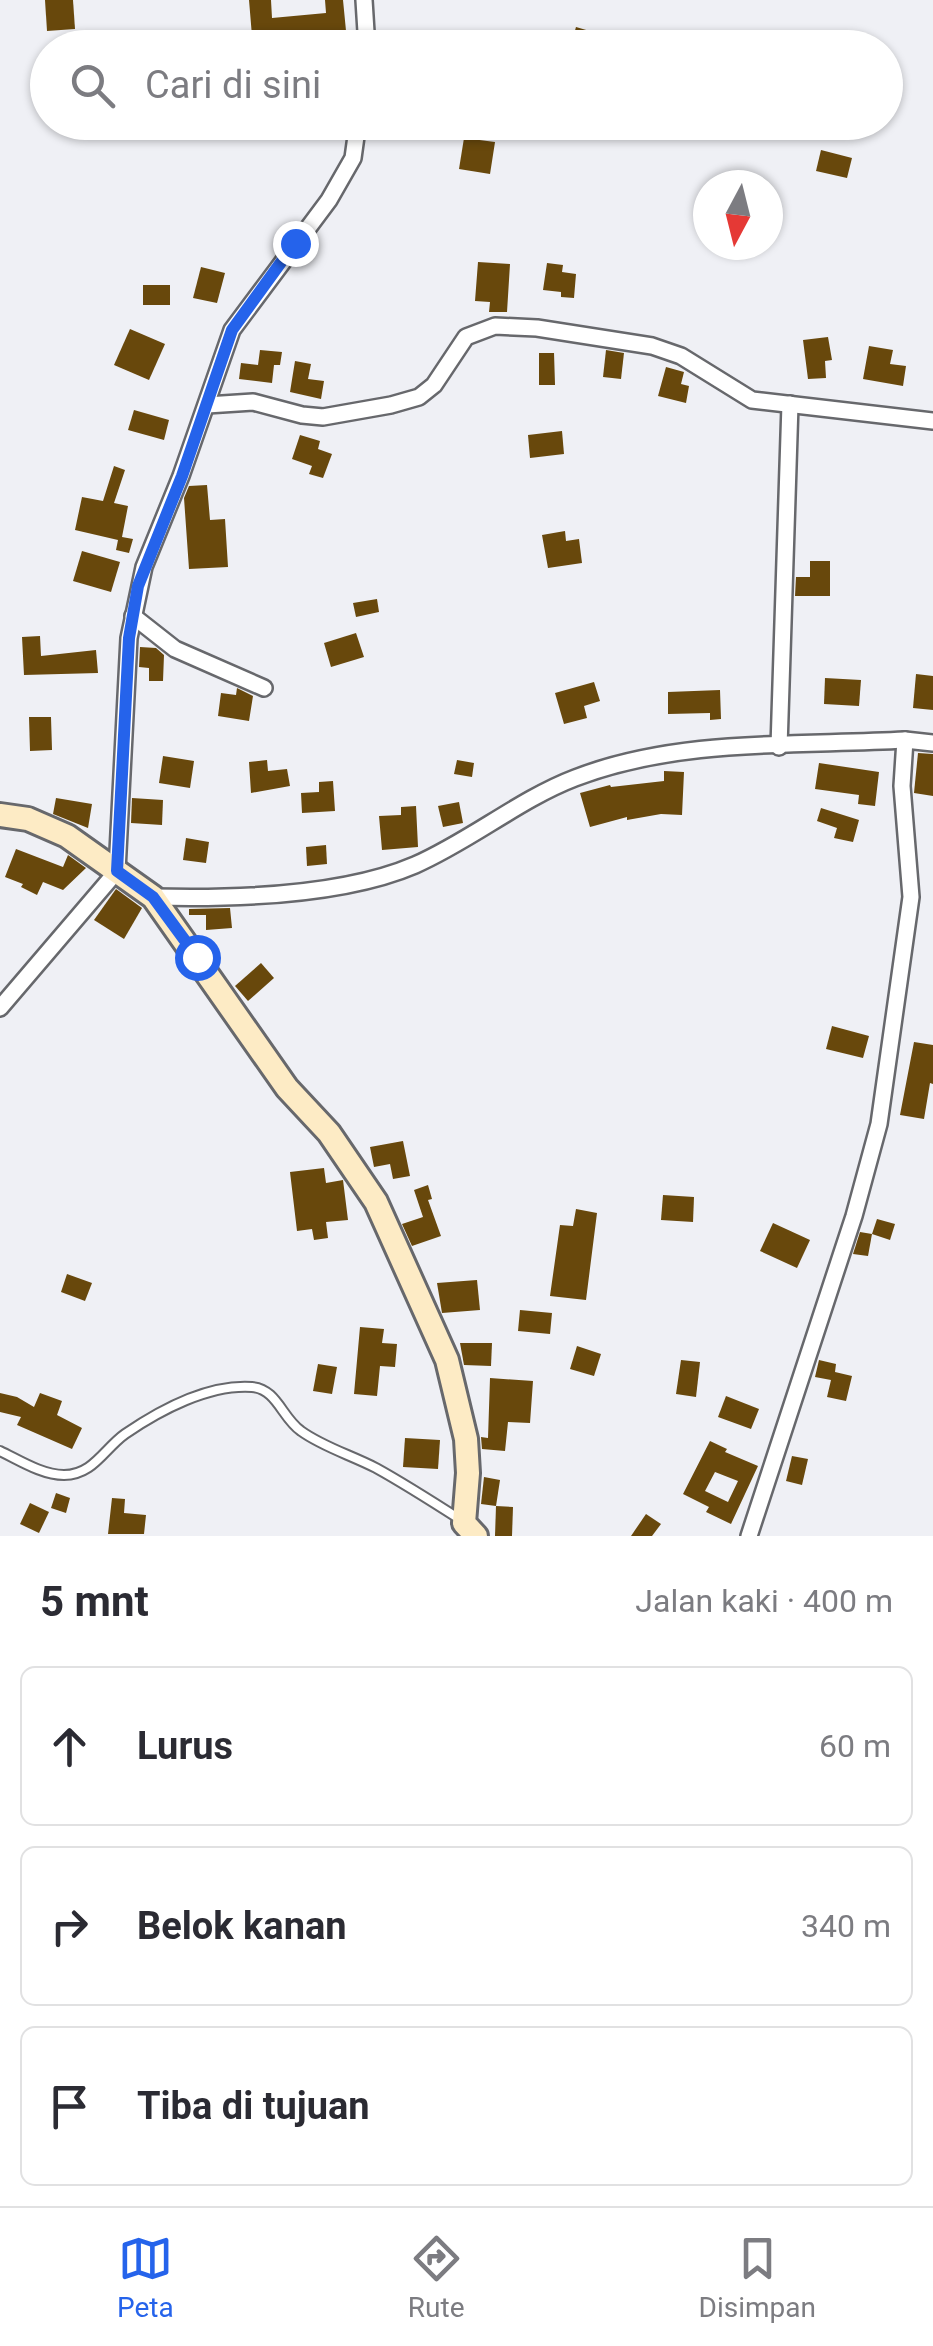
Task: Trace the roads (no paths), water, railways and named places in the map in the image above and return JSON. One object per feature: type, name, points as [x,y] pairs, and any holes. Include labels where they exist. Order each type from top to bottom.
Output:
[{"type":"street","points":[[364,0],[366,30]]},
{"type":"street","points":[[0,1008],[117,871],[133,616],[144,567],[232,330],[328,200],[354,158],[356,140]]},
{"type":"street","points":[[207,405],[252,402],[324,417],[391,405],[420,397],[434,385],[466,337],[495,326],[537,328],[652,346],[680,356],[744,397],[933,421]]},
{"type":"street","points":[[779,747],[790,404]]},
{"type":"street","points":[[133,616],[175,649],[264,688]]},
{"type":"street","points":[[749,1536],[854,1216],[879,1124],[911,898],[902,786],[905,740]]},
{"type":"street","points":[[153,897],[245,895],[374,880],[417,864],[574,778],[670,752],[905,740],[933,743]]},
{"type":"street","points":[[0,814],[49,826],[153,897],[287,1088],[329,1134],[376,1202],[447,1360],[466,1439],[470,1529]]},
{"type":"lane","points":[[0,1450],[62,1475],[80,1472],[93,1466],[126,1434],[192,1398],[231,1388],[256,1387],[268,1391],[284,1414],[311,1438],[374,1467],[470,1529]]}]
